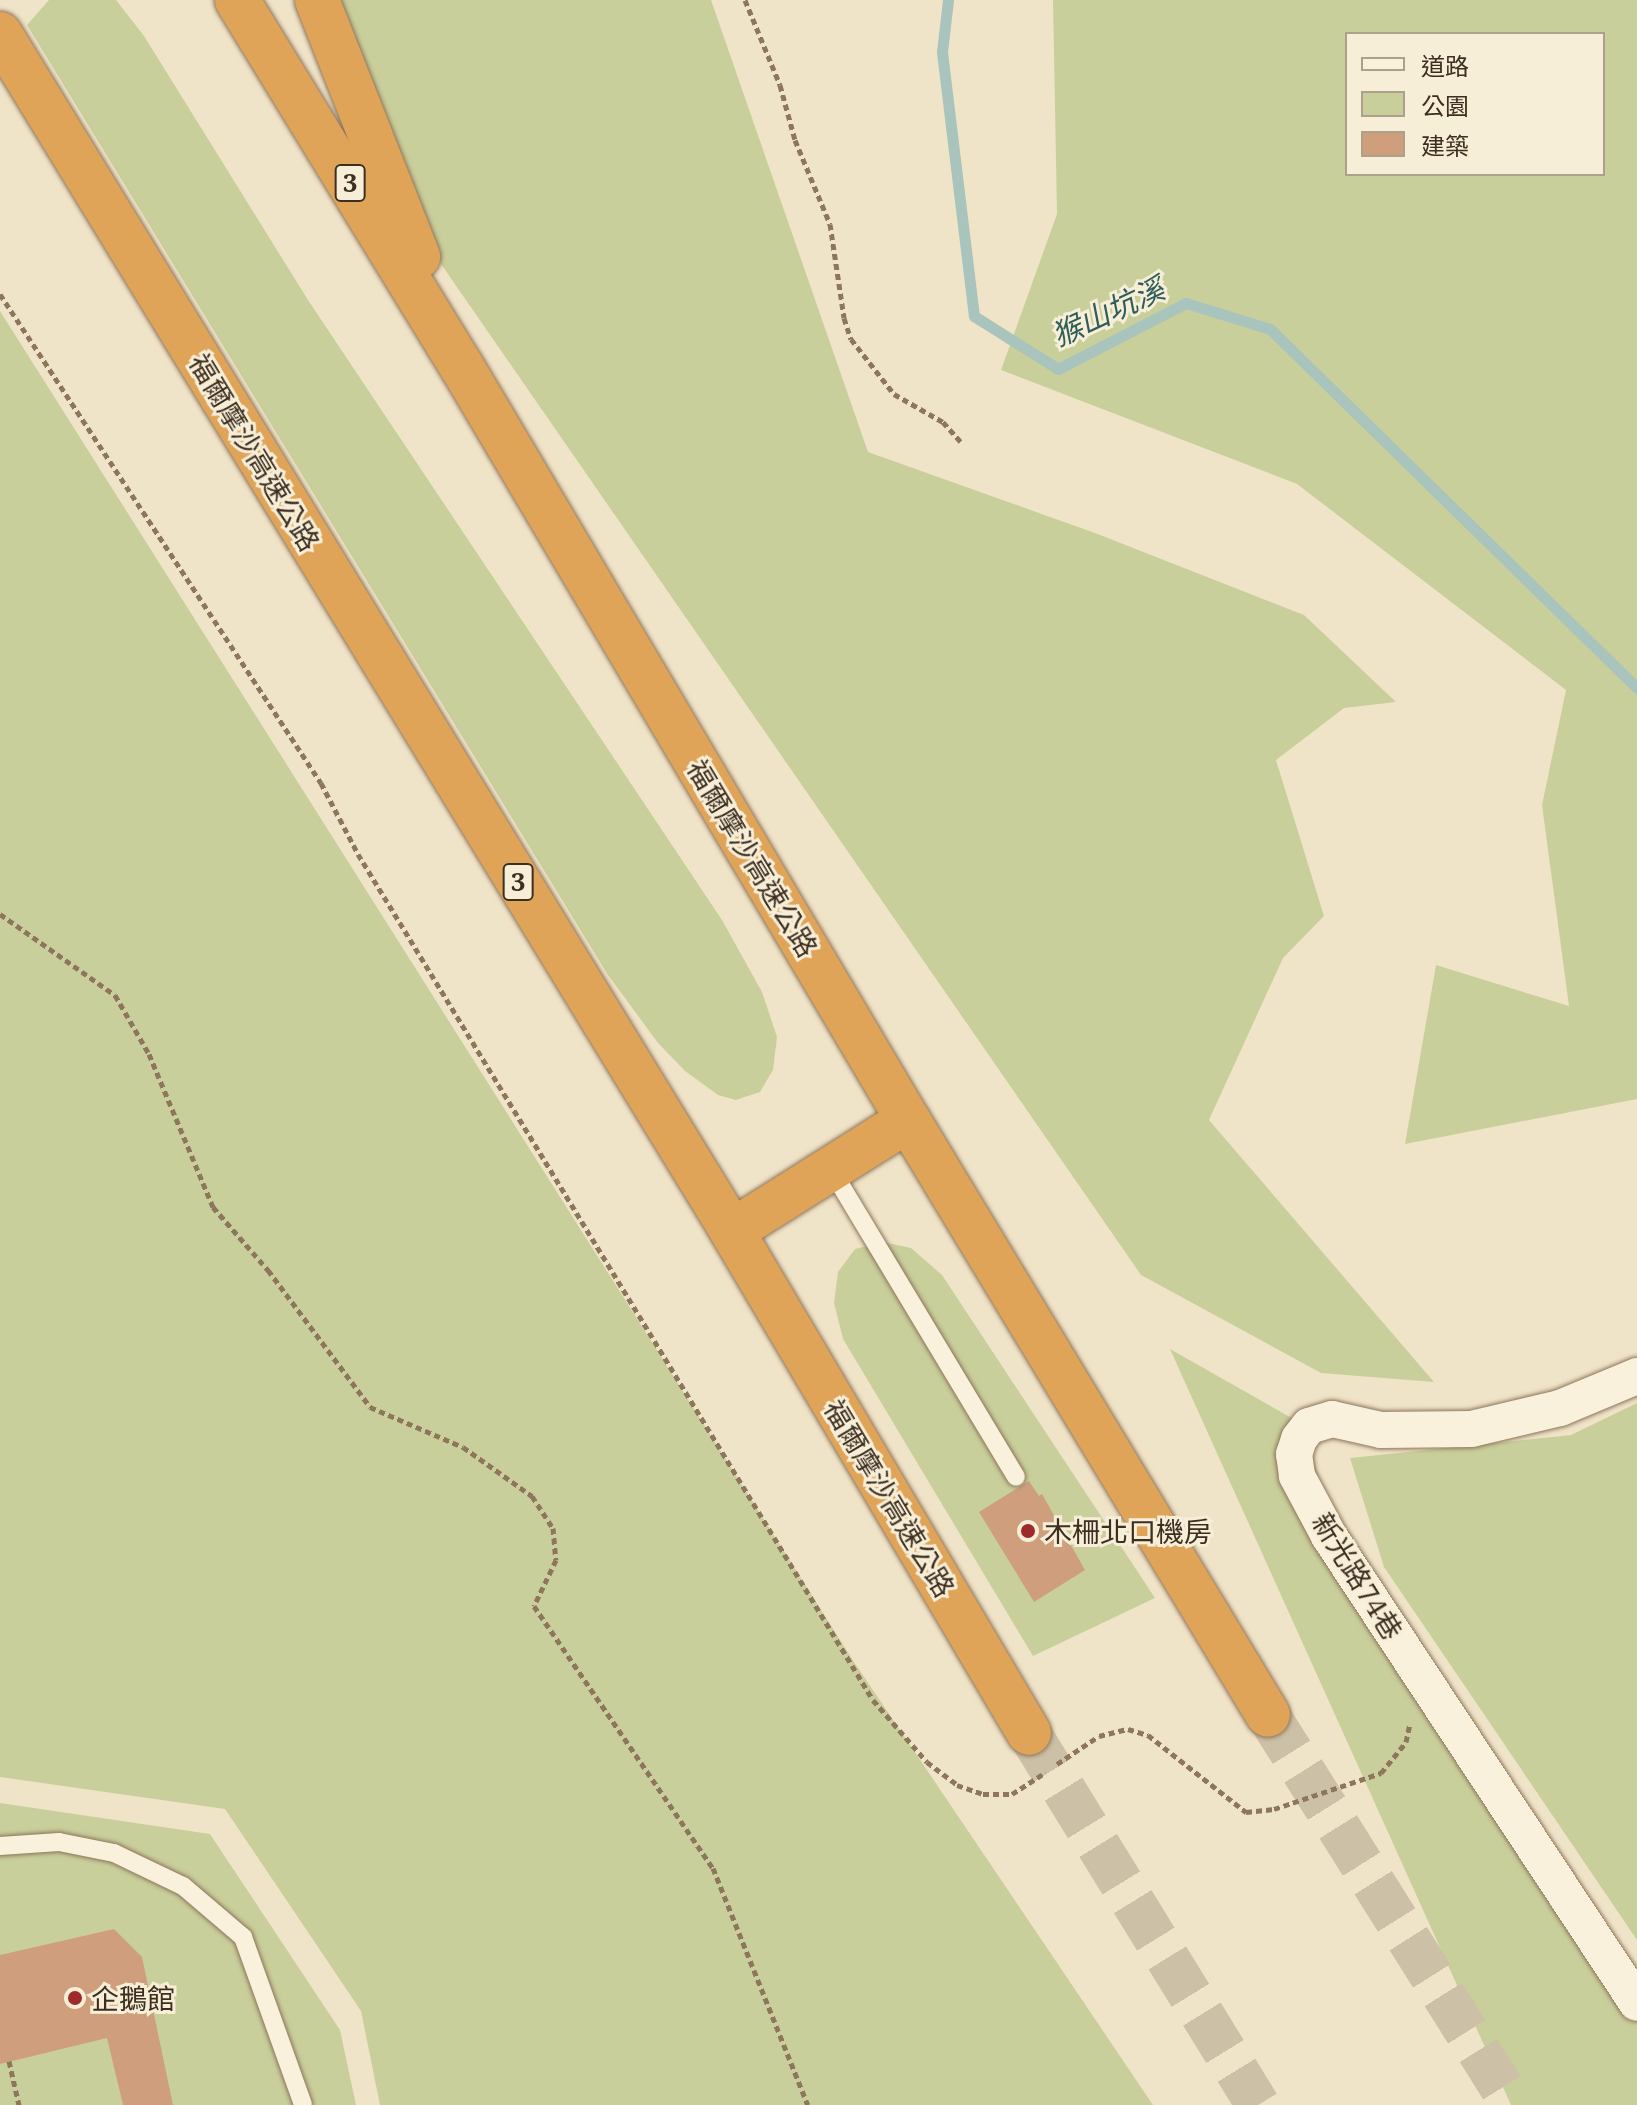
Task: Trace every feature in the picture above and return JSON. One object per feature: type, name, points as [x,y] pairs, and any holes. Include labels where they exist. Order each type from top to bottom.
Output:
[{"type":"highway","name":"福爾摩沙高速公路","points":[[237,0],[462,367],[908,1120],[1268,1715]]},
{"type":"highway","points":[[317,0],[462,367]]},
{"type":"highway","name":"福爾摩沙高速公路","points":[[0,34],[732,1231],[1029,1733]]},
{"type":"highway","points":[[732,1231],[908,1120]]},
{"type":"street","name":"新光路74巷","points":[[1637,1376],[1560,1408],[1472,1429],[1381,1430],[1332,1419],[1309,1426],[1299,1439],[1294,1454],[1297,1476],[1329,1536],[1637,2003]]},
{"type":"lane","points":[[831,1169],[1016,1477]]},
{"type":"lane","points":[[0,1846],[59,1842],[114,1853],[183,1886],[243,1937],[303,2105]]},
{"type":"path","points":[[745,0],[780,85],[795,140],[830,224],[844,318],[851,339],[894,394],[943,422],[961,442]]},
{"type":"path","points":[[0,294],[321,783],[358,854],[873,1700],[927,1762],[957,1785],[983,1794],[1012,1794],[1099,1736],[1128,1729],[1148,1735],[1246,1812],[1274,1809],[1381,1773],[1406,1742],[1420,1675]]},
{"type":"path","points":[[0,914],[115,995],[149,1054],[213,1207],[268,1270],[370,1407],[463,1447],[532,1496],[553,1528],[556,1560],[534,1606],[713,1868],[808,2105]]},
{"type":"path","points":[[9,2061],[19,2105]]},
{"type":"green space","points":[[49,0],[116,0],[144,36],[308,300],[722,920],[762,992],[777,1037],[773,1070],[760,1092],[736,1100],[718,1095],[685,1071],[658,1043],[608,975],[27,25]]},
{"type":"green space","points":[[316,0],[711,0],[868,452],[1095,533],[1304,615],[1396,702],[1344,708],[1276,760],[1324,916],[1283,958],[1209,1120],[1434,1382],[1321,1373],[1141,1275],[414,225]]},
{"type":"green space","points":[[1053,0],[1637,0],[1637,1099],[1405,1144],[1436,965],[1569,1006],[1542,805],[1566,690],[1297,484],[1001,370],[1057,214]]},
{"type":"green space","points":[[0,311],[854,1662],[1153,2105],[380,2105],[361,2011],[225,1809],[0,1777]]},
{"type":"green space","points":[[883,1242],[911,1248],[942,1275],[1155,1598],[1033,1656],[843,1339],[834,1303],[838,1272],[855,1249]]},
{"type":"green space","points":[[1170,1349],[1304,1425],[1342,1560],[1637,1985],[1637,2105],[1511,2105]]},
{"type":"green space","points":[[1637,1403],[1637,1940],[1384,1567],[1350,1458],[1571,1435]]},
{"type":"green space","points":[[0,1803],[210,1834],[340,2030],[356,2105],[0,2105]]},
{"type":"building","name":"木柵北口機房","points":[[1029,1481],[1039,1496],[1042,1494],[1085,1570],[1034,1602],[979,1512]]},
{"type":"building","name":"企鵝館","points":[[114,1929],[142,1957],[173,2105],[123,2105],[107,2038],[0,2064],[0,1955]]},
{"type":"waterway","name":"猴山坑溪","points":[[948,0],[942,52],[974,316],[1058,369],[1186,303],[1270,329],[1637,688]]},
{"type":"tunnel","points":[[1268,1715],[1513,2105]]},
{"type":"tunnel","points":[[1029,1733],[1258,2105]]},
{"type":"place","name":"木柵北口機房","points":[[1028,1531]]},
{"type":"place","name":"企鵝館","points":[[75,1998]]}]
